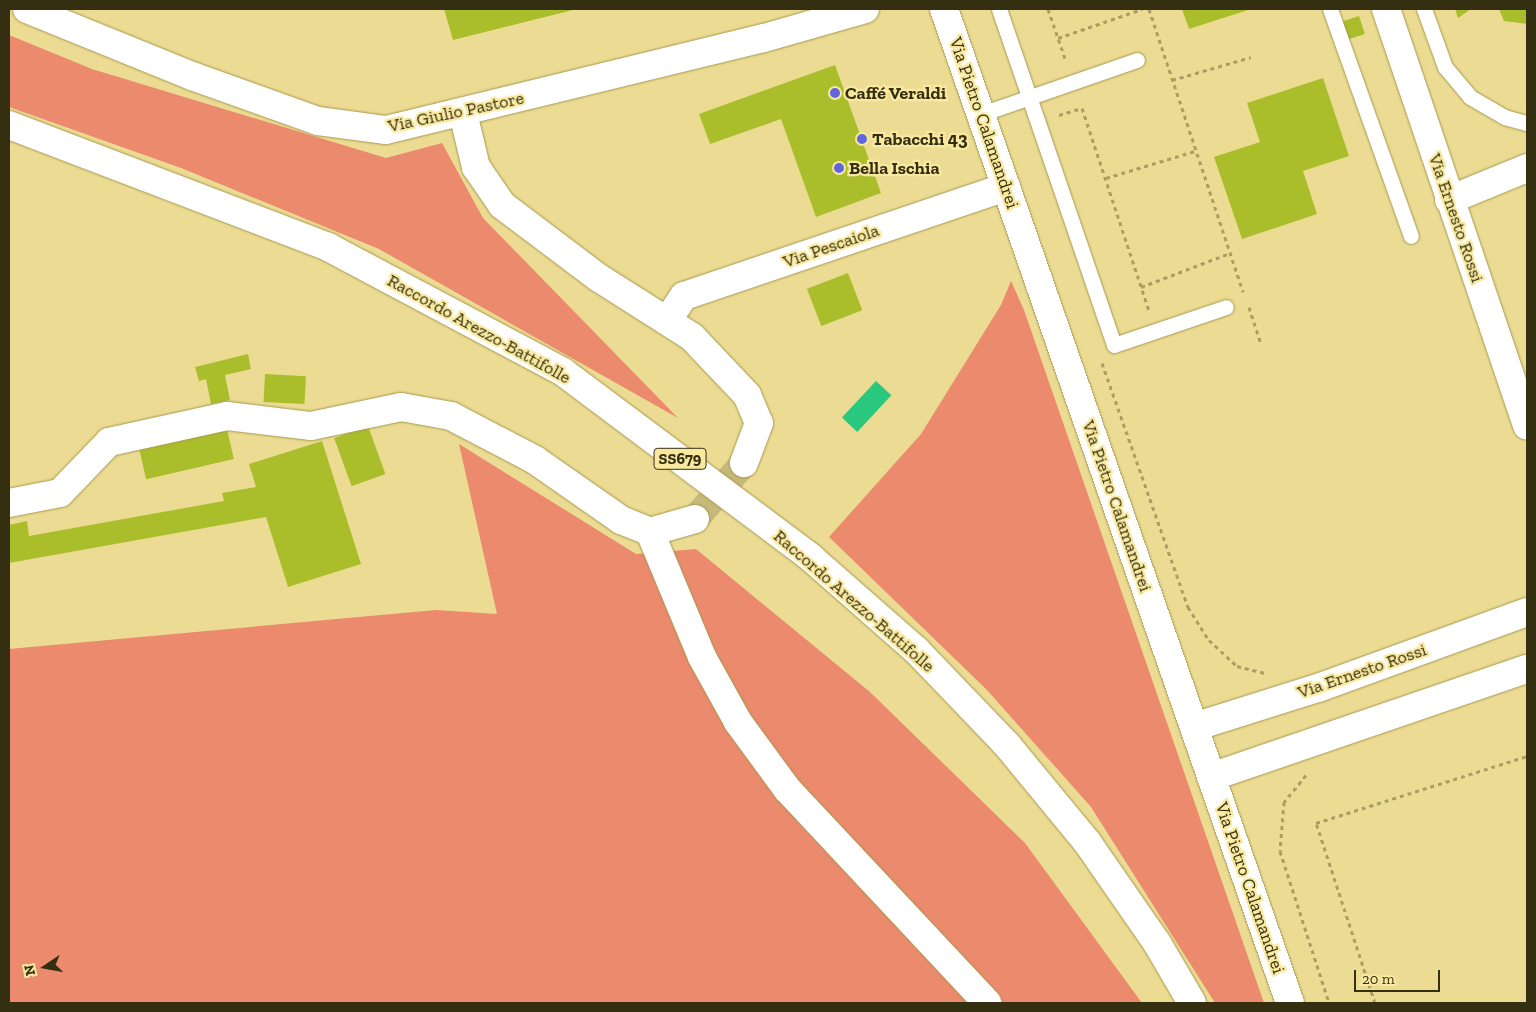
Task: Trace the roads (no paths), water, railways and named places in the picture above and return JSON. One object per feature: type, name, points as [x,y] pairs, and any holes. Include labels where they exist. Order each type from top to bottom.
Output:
[{"type":"street","name":"Via Giulio Pastore","points":[[27,9],[192,76],[318,121],[386,130],[463,113],[865,9]]},
{"type":"street","name":"Via Pietro Calamandrei","points":[[944,9],[1290,1003]]},
{"type":"street","name":"Via Ernesto Rossi","points":[[1386,9],[1527,426]]},
{"type":"street","points":[[463,113],[476,167],[502,205],[599,278],[692,337],[747,395],[759,423],[744,463]]},
{"type":"street","name":"Raccordo Arezzo-Battifolle","points":[[9,125],[328,247],[571,378],[810,557],[916,650],[1008,745],[1087,842],[1157,943],[1192,1003]]},
{"type":"street","points":[[1449,200],[1527,168]]},
{"type":"street","name":"Via Pescaiola","points":[[667,321],[684,296],[1006,187]]},
{"type":"street","points":[[9,504],[60,493],[109,442],[227,416],[311,426],[401,407],[451,416],[535,460],[621,520],[650,532],[695,519]]},
{"type":"street","points":[[650,532],[702,657],[738,722],[787,789],[987,1003]]},
{"type":"street","name":"Via Ernesto Rossi","points":[[1194,727],[1318,688],[1527,612]]},
{"type":"street","points":[[1211,777],[1527,669]]},
{"type":"lane","points":[[999,9],[1114,346],[1226,307]]},
{"type":"lane","points":[[1330,9],[1411,236]]},
{"type":"lane","points":[[1424,9],[1445,67],[1470,97],[1504,117],[1527,122]]},
{"type":"lane","points":[[981,114],[1137,60]]},
{"type":"tunnel","points":[[695,519],[744,463]]},
{"type":"place","name":"Caffé Veraldi","points":[[835,93]]},
{"type":"place","name":"Tabacchi 43","points":[[862,139]]},
{"type":"place","name":"Bella Ischia","points":[[839,168]]}]
